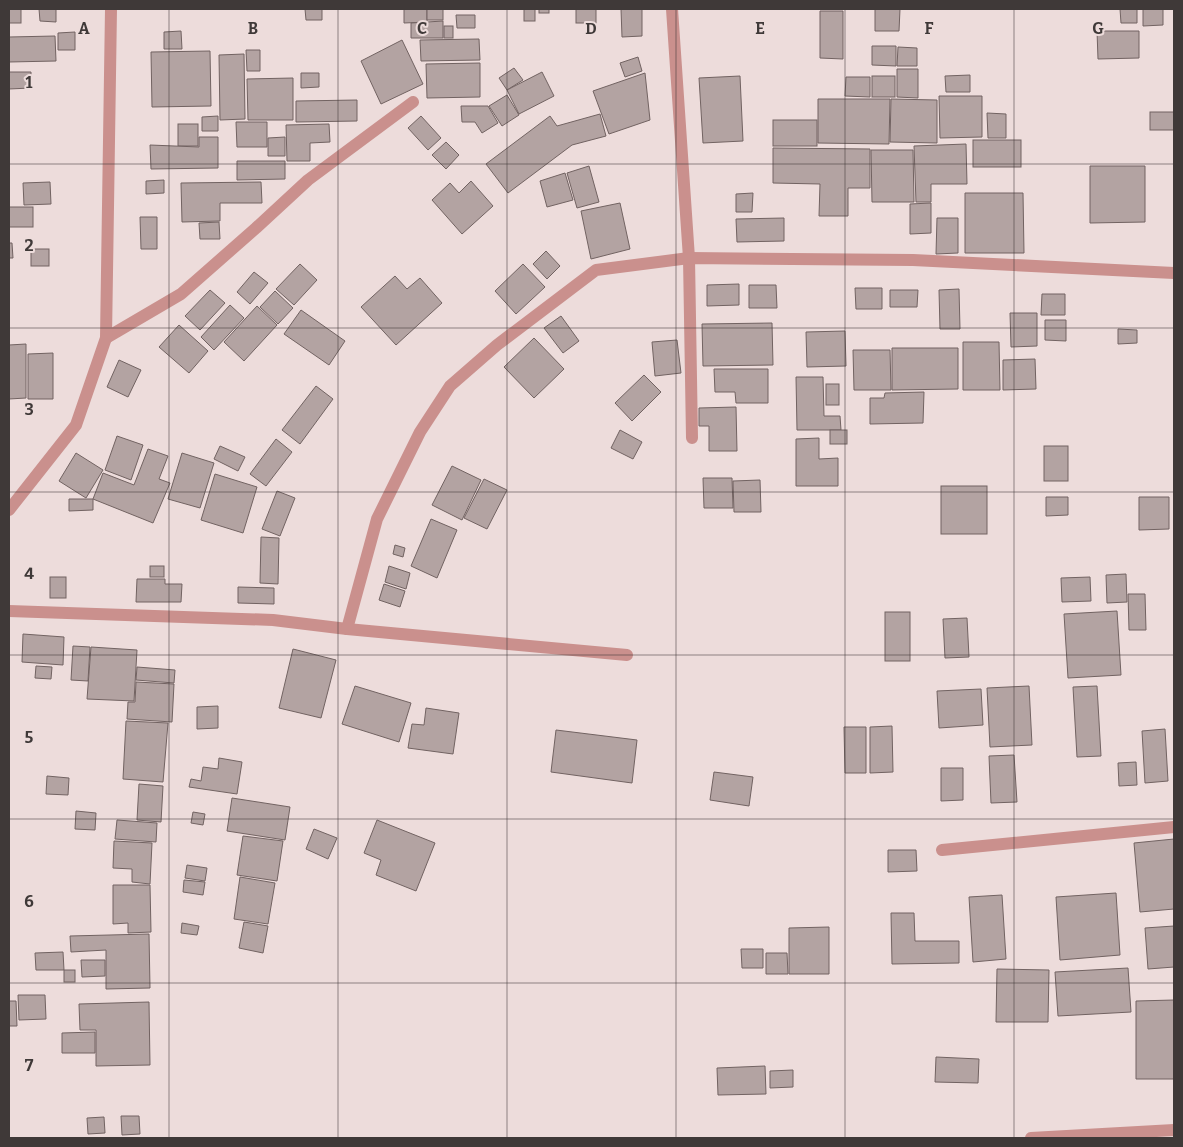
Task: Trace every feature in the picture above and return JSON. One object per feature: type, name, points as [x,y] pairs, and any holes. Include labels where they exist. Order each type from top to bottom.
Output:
[{"type":"street","points":[[9,510],[76,425],[106,338],[111,9]]},
{"type":"street","points":[[672,9],[689,258],[692,438]]},
{"type":"street","points":[[106,338],[181,294],[308,180],[413,102]]},
{"type":"street","points":[[347,629],[377,519],[420,432],[450,386],[497,345],[596,270],[689,258],[913,260],[1174,273]]},
{"type":"street","points":[[9,611],[273,620],[347,629],[627,655]]},
{"type":"street","points":[[942,850],[1174,827]]},
{"type":"street","points":[[1031,1138],[1174,1130]]},
{"type":"building","points":[[9,9],[21,9],[21,23],[9,23]]},
{"type":"building","points":[[39,9],[56,9],[56,22],[40,21]]},
{"type":"building","points":[[305,9],[322,9],[322,20],[306,20]]},
{"type":"building","points":[[404,9],[427,9],[427,22],[404,23]]},
{"type":"building","points":[[427,9],[443,9],[443,20],[427,20]]},
{"type":"building","points":[[524,9],[535,9],[535,21],[524,21]]},
{"type":"building","points":[[539,9],[549,9],[549,13],[539,13]]},
{"type":"building","points":[[576,9],[596,9],[596,23],[576,23]]},
{"type":"building","points":[[621,9],[642,9],[642,36],[622,37]]},
{"type":"building","points":[[875,9],[900,9],[899,31],[875,31]]},
{"type":"building","points":[[1120,9],[1137,9],[1137,23],[1121,23]]},
{"type":"building","points":[[1143,9],[1163,9],[1163,25],[1143,26]]},
{"type":"building","points":[[820,11],[843,11],[843,59],[820,58]]},
{"type":"building","points":[[456,15],[475,15],[475,28],[457,28]]},
{"type":"building","points":[[443,21],[443,38],[411,38],[411,23]]},
{"type":"building","points":[[444,26],[453,26],[453,38],[444,38]]},
{"type":"building","points":[[181,31],[182,49],[164,49],[164,32]]},
{"type":"building","points":[[1097,31],[1139,31],[1139,58],[1098,59]]},
{"type":"building","points":[[75,32],[75,50],[58,50],[58,33]]},
{"type":"building","points":[[55,36],[56,61],[9,62],[9,37]]},
{"type":"building","points":[[479,39],[480,60],[421,61],[420,40]]},
{"type":"building","points":[[402,40],[423,84],[381,104],[361,61]]},
{"type":"building","points":[[872,46],[896,46],[896,66],[872,65]]},
{"type":"building","points":[[898,47],[917,48],[917,66],[897,66]]},
{"type":"building","points":[[246,50],[260,50],[260,71],[247,71]]},
{"type":"building","points":[[210,51],[211,106],[152,107],[151,52]]},
{"type":"building","points":[[244,54],[245,119],[220,120],[219,55]]},
{"type":"building","points":[[638,57],[642,71],[625,77],[620,63]]},
{"type":"building","points":[[480,63],[480,97],[427,98],[426,64]]},
{"type":"building","points":[[514,68],[523,80],[507,90],[499,78]]},
{"type":"building","points":[[897,69],[918,69],[918,98],[897,97]]},
{"type":"building","points":[[9,72],[31,72],[31,88],[9,89]]},
{"type":"building","points":[[542,72],[554,96],[519,114],[507,90]]},
{"type":"building","points":[[301,73],[319,73],[319,87],[301,88]]},
{"type":"building","points":[[645,73],[650,120],[609,134],[593,91]]},
{"type":"building","points":[[970,75],[970,92],[946,92],[945,76]]},
{"type":"building","points":[[740,76],[743,141],[703,143],[699,78]]},
{"type":"building","points":[[872,76],[895,76],[895,97],[872,97]]},
{"type":"building","points":[[846,77],[870,77],[870,97],[845,96]]},
{"type":"building","points":[[293,78],[293,120],[248,120],[247,79]]},
{"type":"building","points":[[507,95],[519,115],[502,126],[489,106]]},
{"type":"building","points":[[939,96],[982,96],[982,137],[940,138]]},
{"type":"building","points":[[818,99],[890,99],[889,144],[818,143]]},
{"type":"building","points":[[891,99],[937,100],[937,143],[890,142]]},
{"type":"building","points":[[357,100],[357,121],[296,122],[296,101]]},
{"type":"building","points":[[461,106],[488,106],[498,123],[482,133],[475,122],[462,122]]},
{"type":"building","points":[[1150,112],[1174,112],[1174,130],[1150,130]]},
{"type":"building","points":[[987,113],[1006,114],[1006,138],[988,138]]},
{"type":"building","points":[[600,114],[606,136],[572,145],[508,193],[486,164],[550,116],[557,126]]},
{"type":"building","points":[[218,116],[218,131],[202,131],[202,117]]},
{"type":"building","points":[[421,116],[441,138],[428,150],[408,128]]},
{"type":"building","points":[[773,120],[817,120],[817,146],[773,146]]},
{"type":"building","points":[[236,122],[267,122],[267,147],[237,147]]},
{"type":"building","points":[[178,124],[198,124],[198,146],[178,146]]},
{"type":"building","points":[[329,124],[330,142],[310,143],[310,161],[287,161],[286,125]]},
{"type":"building","points":[[199,137],[218,137],[218,168],[151,169],[150,145],[199,147]]},
{"type":"building","points":[[285,137],[285,156],[268,156],[268,138]]},
{"type":"building","points":[[973,140],[1021,140],[1021,167],[973,167]]},
{"type":"building","points":[[446,142],[459,155],[446,169],[432,155]]},
{"type":"building","points":[[966,144],[967,184],[931,184],[931,202],[916,202],[914,146]]},
{"type":"building","points":[[773,148],[870,149],[870,188],[848,188],[848,216],[819,216],[820,184],[773,183]]},
{"type":"building","points":[[871,150],[913,150],[914,202],[872,202]]},
{"type":"building","points":[[237,161],[285,161],[285,179],[237,180]]},
{"type":"building","points":[[589,166],[599,202],[577,208],[567,173]]},
{"type":"building","points":[[1090,166],[1145,166],[1145,222],[1090,223]]},
{"type":"building","points":[[565,173],[573,200],[547,207],[540,181]]},
{"type":"building","points":[[164,180],[164,193],[146,194],[146,181]]},
{"type":"building","points":[[471,181],[493,206],[462,234],[432,200],[450,183],[459,193]]},
{"type":"building","points":[[50,182],[51,204],[24,205],[23,183]]},
{"type":"building","points":[[261,182],[262,203],[220,203],[220,221],[182,222],[181,183]]},
{"type":"building","points":[[753,193],[752,212],[736,212],[736,194]]},
{"type":"building","points":[[965,193],[1023,193],[1024,253],[965,253]]},
{"type":"building","points":[[620,203],[630,249],[591,259],[581,211]]},
{"type":"building","points":[[931,203],[931,233],[910,234],[910,204]]},
{"type":"building","points":[[9,207],[33,207],[33,227],[9,227]]},
{"type":"building","points":[[140,217],[157,217],[157,249],[141,249]]},
{"type":"building","points":[[784,218],[784,241],[737,242],[736,219]]},
{"type":"building","points":[[937,218],[958,218],[958,253],[936,254]]},
{"type":"building","points":[[219,222],[220,239],[200,239],[199,223]]},
{"type":"building","points":[[9,243],[12,243],[13,258],[9,258]]},
{"type":"building","points":[[31,249],[49,249],[49,266],[31,266]]},
{"type":"building","points":[[546,251],[560,266],[547,279],[533,264]]},
{"type":"building","points":[[300,264],[317,280],[294,305],[276,289]]},
{"type":"building","points":[[523,264],[545,287],[516,314],[495,291]]},
{"type":"building","points":[[254,272],[268,283],[250,304],[237,292]]},
{"type":"building","points":[[395,276],[407,289],[420,278],[442,303],[396,345],[361,307]]},
{"type":"building","points":[[739,284],[739,305],[707,306],[707,285]]},
{"type":"building","points":[[749,285],[776,285],[777,308],[749,308]]},
{"type":"building","points":[[855,288],[882,288],[882,309],[856,309]]},
{"type":"building","points":[[959,289],[960,329],[940,329],[939,290]]},
{"type":"building","points":[[210,290],[225,303],[200,330],[185,316]]},
{"type":"building","points":[[890,290],[918,290],[917,307],[890,307]]},
{"type":"building","points":[[275,291],[293,308],[278,324],[260,307]]},
{"type":"building","points":[[1042,294],[1065,294],[1065,315],[1041,315]]},
{"type":"building","points":[[230,305],[244,318],[214,350],[201,337]]},
{"type":"building","points":[[257,306],[277,325],[244,361],[224,342]]},
{"type":"building","points":[[301,310],[345,341],[329,365],[284,334]]},
{"type":"building","points":[[1010,313],[1037,313],[1037,346],[1011,347]]},
{"type":"building","points":[[561,316],[579,341],[563,353],[544,328]]},
{"type":"building","points":[[1045,320],[1066,320],[1066,341],[1045,340]]},
{"type":"building","points":[[772,323],[773,365],[703,366],[702,324]]},
{"type":"building","points":[[179,325],[208,351],[189,373],[159,347]]},
{"type":"building","points":[[1118,329],[1137,330],[1137,343],[1118,344]]},
{"type":"building","points":[[845,331],[846,366],[807,367],[806,332]]},
{"type":"building","points":[[534,338],[564,369],[534,398],[504,367]]},
{"type":"building","points":[[677,340],[681,373],[655,376],[652,342]]},
{"type":"building","points":[[963,342],[999,342],[1000,390],[963,390]]},
{"type":"building","points":[[26,344],[26,398],[9,399],[9,345]]},
{"type":"building","points":[[892,348],[958,348],[958,389],[892,390]]},
{"type":"building","points":[[853,350],[890,350],[891,390],[854,390]]},
{"type":"building","points":[[53,353],[53,399],[28,399],[28,354]]},
{"type":"building","points":[[1035,359],[1036,389],[1003,390],[1003,360]]},
{"type":"building","points":[[119,360],[141,370],[128,397],[107,387]]},
{"type":"building","points":[[714,369],[768,369],[768,403],[736,403],[735,392],[715,392]]},
{"type":"building","points":[[644,375],[661,392],[632,421],[615,403]]},
{"type":"building","points":[[796,377],[823,377],[824,416],[840,416],[841,430],[797,430]]},
{"type":"building","points":[[826,384],[839,384],[839,405],[826,405]]},
{"type":"building","points":[[316,386],[333,399],[300,444],[282,430]]},
{"type":"building","points":[[924,392],[923,423],[870,424],[870,398],[884,398],[885,393]]},
{"type":"building","points":[[736,407],[737,451],[709,451],[709,426],[699,426],[699,408]]},
{"type":"building","points":[[620,430],[642,442],[633,459],[611,448]]},
{"type":"building","points":[[830,430],[847,430],[847,444],[830,444]]},
{"type":"building","points":[[117,436],[143,445],[131,480],[105,470]]},
{"type":"building","points":[[819,438],[819,459],[838,458],[838,486],[796,486],[796,439]]},
{"type":"building","points":[[276,439],[292,452],[266,486],[250,474]]},
{"type":"building","points":[[220,446],[245,457],[238,471],[214,459]]},
{"type":"building","points":[[1044,446],[1068,446],[1068,481],[1044,481]]},
{"type":"building","points":[[148,449],[168,456],[159,479],[170,483],[153,523],[93,499],[103,473],[134,485]]},
{"type":"building","points":[[76,453],[103,470],[86,498],[59,481]]},
{"type":"building","points":[[182,453],[214,463],[200,508],[168,499]]},
{"type":"building","points":[[452,466],[481,480],[462,520],[432,505]]},
{"type":"building","points":[[215,474],[257,487],[243,533],[201,520]]},
{"type":"building","points":[[703,478],[732,478],[733,508],[704,508]]},
{"type":"building","points":[[484,479],[507,490],[487,529],[464,518]]},
{"type":"building","points":[[760,480],[761,512],[734,512],[733,481]]},
{"type":"building","points":[[941,486],[987,486],[987,534],[941,534]]},
{"type":"building","points":[[277,491],[295,498],[280,536],[262,529]]},
{"type":"building","points":[[1046,497],[1068,497],[1068,515],[1046,516]]},
{"type":"building","points":[[1139,497],[1169,497],[1169,529],[1139,530]]},
{"type":"building","points":[[69,499],[93,499],[93,510],[69,511]]},
{"type":"building","points":[[431,519],[457,530],[437,578],[411,566]]},
{"type":"building","points":[[261,537],[279,538],[278,584],[260,583]]},
{"type":"building","points":[[395,545],[405,548],[403,557],[393,554]]},
{"type":"building","points":[[150,566],[164,566],[164,577],[150,577]]},
{"type":"building","points":[[389,566],[410,573],[406,589],[385,582]]},
{"type":"building","points":[[1126,574],[1127,602],[1107,603],[1106,575]]},
{"type":"building","points":[[50,577],[66,577],[66,598],[50,598]]},
{"type":"building","points":[[1090,577],[1091,601],[1062,602],[1061,578]]},
{"type":"building","points":[[137,579],[165,579],[165,584],[182,584],[181,602],[136,602]]},
{"type":"building","points":[[384,584],[405,591],[400,607],[379,600]]},
{"type":"building","points":[[238,587],[274,588],[274,604],[238,603]]},
{"type":"building","points":[[1128,594],[1145,594],[1146,630],[1129,630]]},
{"type":"building","points":[[1117,611],[1121,675],[1068,678],[1064,614]]},
{"type":"building","points":[[885,612],[910,612],[910,661],[885,661]]},
{"type":"building","points":[[967,618],[969,657],[945,658],[943,619]]},
{"type":"building","points":[[23,634],[64,637],[63,665],[22,662]]},
{"type":"building","points":[[73,646],[90,647],[88,681],[71,680]]},
{"type":"building","points":[[91,647],[137,650],[134,701],[87,699]]},
{"type":"building","points":[[293,649],[336,660],[321,718],[279,708]]},
{"type":"building","points":[[36,666],[52,667],[51,679],[35,678]]},
{"type":"building","points":[[137,667],[175,670],[174,683],[136,680]]},
{"type":"building","points":[[136,682],[174,684],[172,722],[127,719],[128,702],[135,702]]},
{"type":"building","points":[[355,686],[411,703],[399,742],[342,724]]},
{"type":"building","points":[[1029,686],[1032,745],[990,747],[987,688]]},
{"type":"building","points":[[1097,686],[1101,756],[1077,757],[1073,687]]},
{"type":"building","points":[[981,689],[983,725],[939,728],[937,691]]},
{"type":"building","points":[[218,706],[218,728],[197,729],[197,707]]},
{"type":"building","points":[[426,708],[459,713],[453,754],[408,748],[412,724],[424,725]]},
{"type":"building","points":[[126,721],[168,723],[163,782],[123,779]]},
{"type":"building","points":[[892,726],[893,772],[870,773],[870,727]]},
{"type":"building","points":[[844,727],[866,727],[866,773],[845,773]]},
{"type":"building","points":[[1165,729],[1168,781],[1145,783],[1142,731]]},
{"type":"building","points":[[556,730],[637,740],[632,783],[551,772]]},
{"type":"building","points":[[1014,755],[1017,802],[991,803],[989,756]]},
{"type":"building","points":[[219,758],[242,762],[237,794],[189,787],[191,779],[201,781],[203,767],[218,769]]},
{"type":"building","points":[[1136,762],[1137,785],[1119,786],[1118,763]]},
{"type":"building","points":[[941,768],[963,768],[963,800],[941,801]]},
{"type":"building","points":[[714,772],[753,777],[749,806],[710,800]]},
{"type":"building","points":[[47,776],[69,778],[68,795],[46,794]]},
{"type":"building","points":[[139,784],[163,786],[161,822],[137,820]]},
{"type":"building","points":[[232,798],[290,807],[285,840],[227,831]]},
{"type":"building","points":[[76,811],[96,813],[95,830],[75,829]]},
{"type":"building","points":[[193,812],[205,814],[203,825],[191,823]]},
{"type":"building","points":[[117,820],[157,823],[156,842],[115,839]]},
{"type":"building","points":[[377,820],[435,843],[416,891],[376,875],[381,860],[364,853]]},
{"type":"building","points":[[314,829],[337,838],[328,859],[306,849]]},
{"type":"building","points":[[243,836],[283,841],[277,881],[237,875]]},
{"type":"building","points":[[1174,839],[1174,909],[1140,912],[1134,843]]},
{"type":"building","points":[[114,841],[152,843],[150,884],[132,882],[132,869],[113,868]]},
{"type":"building","points":[[888,850],[916,850],[917,871],[888,872]]},
{"type":"building","points":[[187,865],[207,868],[205,881],[185,878]]},
{"type":"building","points":[[240,877],[275,883],[268,924],[234,919]]},
{"type":"building","points":[[184,880],[205,882],[203,895],[183,892]]},
{"type":"building","points":[[113,885],[150,885],[151,932],[128,933],[128,923],[113,924]]},
{"type":"building","points":[[1116,893],[1120,955],[1060,960],[1056,897]]},
{"type":"building","points":[[1002,895],[1006,959],[973,962],[969,897]]},
{"type":"building","points":[[891,913],[914,913],[915,941],[959,941],[959,963],[892,964]]},
{"type":"building","points":[[244,922],[268,926],[263,953],[239,948]]},
{"type":"building","points":[[182,923],[199,926],[197,935],[181,933]]},
{"type":"building","points":[[1174,926],[1174,967],[1148,969],[1145,928]]},
{"type":"building","points":[[829,927],[829,974],[789,974],[789,928]]},
{"type":"building","points":[[149,934],[150,988],[106,989],[106,950],[71,952],[70,936]]},
{"type":"building","points":[[741,949],[763,949],[763,968],[742,968]]},
{"type":"building","points":[[63,952],[64,970],[36,970],[35,953]]},
{"type":"building","points":[[766,953],[787,953],[788,974],[766,974]]},
{"type":"building","points":[[81,960],[105,960],[105,976],[82,977]]},
{"type":"building","points":[[1128,968],[1131,1012],[1058,1016],[1055,972]]},
{"type":"building","points":[[997,969],[1049,970],[1048,1022],[996,1022]]},
{"type":"building","points":[[64,970],[75,970],[75,982],[64,982]]},
{"type":"building","points":[[18,995],[45,995],[46,1019],[19,1020]]},
{"type":"building","points":[[1174,1000],[1174,1079],[1136,1079],[1136,1001]]},
{"type":"building","points":[[9,1001],[16,1001],[17,1026],[9,1026]]},
{"type":"building","points":[[149,1002],[150,1065],[96,1066],[96,1030],[80,1030],[79,1004]]},
{"type":"building","points":[[95,1032],[95,1053],[62,1053],[62,1033]]},
{"type":"building","points":[[936,1057],[979,1059],[978,1083],[935,1082]]},
{"type":"building","points":[[765,1066],[766,1094],[718,1095],[717,1068]]},
{"type":"building","points":[[793,1070],[793,1087],[770,1088],[770,1071]]},
{"type":"building","points":[[121,1116],[139,1116],[140,1134],[122,1135]]},
{"type":"building","points":[[104,1117],[105,1133],[88,1134],[87,1118]]}]
